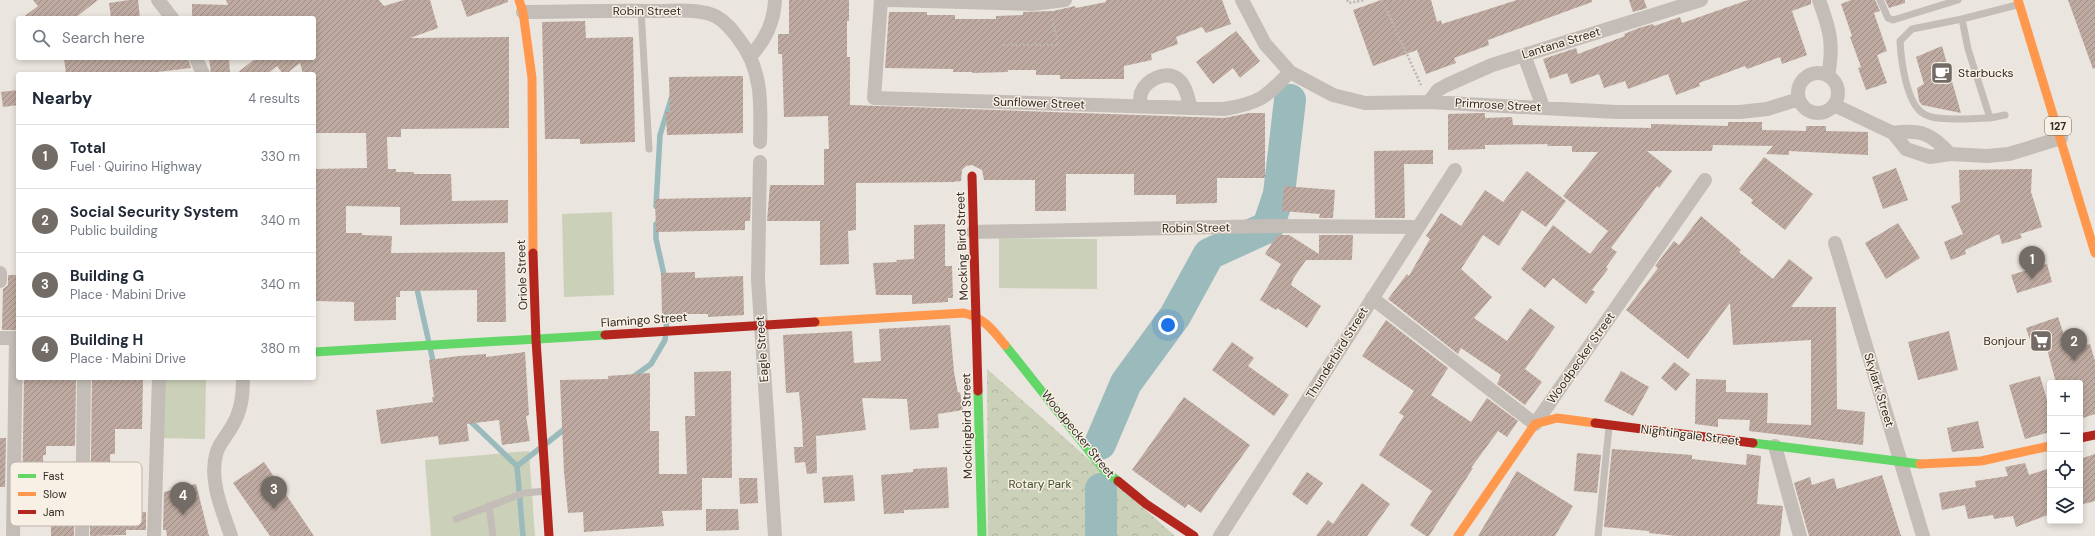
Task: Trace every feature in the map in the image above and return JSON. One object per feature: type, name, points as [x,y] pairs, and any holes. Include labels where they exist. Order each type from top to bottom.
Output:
[{"type":"street","points":[[158,0],[170,16]]},
{"type":"street","points":[[760,142],[760,89],[750,57],[761,45],[770,28],[775,0]]},
{"type":"street","name":"Sunflower Street","points":[[881,0],[874,98],[1224,109],[1249,104],[1268,95],[1290,72]]},
{"type":"street","points":[[889,0],[1049,3],[1065,0]]},
{"type":"street","name":"Primrose Street","points":[[1242,0],[1264,44],[1290,72],[1333,95],[1365,103],[1429,102],[1617,112],[1740,112],[1767,109],[1799,99]]},
{"type":"street","name":"Lantana Street","points":[[1429,102],[1438,90],[1492,65],[1701,0]]},
{"type":"street","points":[[1820,0],[1828,25],[1832,50],[1828,76]]},
{"type":"street","name":"127","points":[[2018,2],[2062,138],[2095,253]]},
{"type":"street","name":"Robin Street","points":[[521,6],[678,11],[716,17],[729,26],[750,57]]},
{"type":"street","name":"Oriole Street","points":[[521,6],[532,78],[533,244],[536,340],[549,536]]},
{"type":"street","points":[[1524,55],[1543,107]]},
{"type":"street","points":[[197,60],[202,72]]},
{"type":"street","points":[[1820,74],[1828,76],[1834,81],[1837,89],[1837,97],[1834,105],[1828,111],[1819,113],[1810,112],[1803,107],[1799,99],[1798,92],[1805,78],[1820,74]]},
{"type":"street","points":[[1140,106],[1141,94],[1146,85],[1158,77],[1167,75],[1178,79],[1186,91],[1191,108]]},
{"type":"street","points":[[1834,105],[1893,133],[1906,149],[1930,157],[1950,154],[1987,156],[2010,154],[2062,138]]},
{"type":"street","points":[[1893,133],[1912,130],[1936,139],[1950,154]]},
{"type":"street","name":"Eagle Street","points":[[760,162],[758,228],[760,324],[775,536]]},
{"type":"street","name":"Thunderbird Street","points":[[1220,536],[1454,170]]},
{"type":"street","name":"Mocking Bird Street","points":[[972,176],[976,316]]},
{"type":"street","name":"Woodpecker Street","points":[[1458,536],[1705,180]]},
{"type":"street","name":"Robin Street","points":[[973,232],[1271,226],[1418,227]]},
{"type":"street","name":"Skylark Street","points":[[1836,243],[1923,536]]},
{"type":"street","points":[[0,273],[0,281]]},
{"type":"street","points":[[1372,298],[1535,424]]},
{"type":"street","name":"Flamingo Street","points":[[316,352],[536,340],[760,324],[964,313],[976,316]]},
{"type":"street","name":"Woodpecker Street","points":[[976,316],[987,323],[1047,396],[1105,471],[1146,504],[1194,536]]},
{"type":"street","name":"Mockingbird Street","points":[[976,316],[982,536]]},
{"type":"street","points":[[0,338],[16,338]]},
{"type":"street","points":[[14,462],[16,380]]},
{"type":"street","points":[[83,462],[84,380]]},
{"type":"street","points":[[154,536],[159,380]]},
{"type":"street","points":[[231,536],[216,486],[214,468],[216,454],[221,442],[238,415],[242,402],[242,380]]},
{"type":"street","name":"Nightingale Street","points":[[1535,424],[1557,418],[1901,463],[1955,465],[2047,447]]},
{"type":"street","points":[[2083,437],[2095,435]]},
{"type":"street","points":[[1775,446],[1800,536]]},
{"type":"street","points":[[13,526],[13,536]]},
{"type":"street","points":[[82,526],[82,536]]},
{"type":"lane","points":[[1880,0],[1888,18],[1893,20],[1942,2],[1958,0]]},
{"type":"lane","points":[[2005,115],[1990,118],[1933,118],[1923,114],[1913,104],[1901,58],[1900,41],[1912,30],[1962,19],[2018,2]]},
{"type":"lane","points":[[641,10],[649,149]]},
{"type":"lane","points":[[1962,19],[1968,49],[1990,118]]},
{"type":"lane","points":[[1598,536],[1610,425]]},
{"type":"lane","points":[[456,519],[524,493],[546,491]]},
{"type":"lane","points":[[489,506],[493,536]]},
{"type":"path","points":[[1347,0],[1349,3],[1365,0]]},
{"type":"path","points":[[1382,0],[1429,102]]},
{"type":"path","points":[[1003,45],[1058,45],[1049,3]]},
{"type":"green space","points":[[612,212],[614,295],[564,297],[562,214]]},
{"type":"green space","points":[[999,238],[1097,239],[1097,289],[999,288]]},
{"type":"green space","name":"Rotary Park","points":[[987,369],[1175,536],[988,536]]},
{"type":"green space","points":[[161,380],[206,380],[205,439],[160,438]]},
{"type":"green space","points":[[529,451],[535,536],[431,536],[425,460]]},
{"type":"building","points":[[33,0],[98,0],[78,16],[25,16],[38,6]]},
{"type":"building","points":[[138,0],[140,16],[111,16],[109,3]]},
{"type":"building","points":[[226,0],[379,0],[384,6],[404,0],[430,0],[438,28],[410,38],[509,37],[509,128],[401,129],[401,137],[387,137],[388,169],[396,169],[396,172],[414,172],[414,174],[451,174],[452,201],[508,200],[508,223],[400,225],[400,207],[346,206],[346,233],[392,236],[391,253],[505,252],[506,322],[477,322],[477,290],[400,291],[400,297],[396,297],[396,320],[354,321],[354,302],[316,301],[316,169],[367,168],[366,133],[316,133],[316,72],[302,72],[300,63],[289,72],[282,72],[277,66],[270,72],[238,72],[254,60],[316,60],[316,16],[192,16],[192,4],[228,5]]},
{"type":"building","points":[[461,0],[508,0],[508,2],[467,17]]},
{"type":"building","points":[[789,0],[849,0],[849,21],[847,21],[847,57],[850,57],[850,105],[1224,118],[1249,113],[1265,113],[1265,178],[1217,178],[1217,203],[1176,204],[1176,195],[1134,195],[1134,174],[1066,174],[1066,211],[1035,211],[1035,180],[984,180],[982,170],[972,165],[966,166],[962,170],[961,181],[856,183],[856,230],[848,231],[849,264],[820,265],[820,221],[767,221],[770,185],[824,185],[824,149],[829,149],[828,116],[784,117],[782,54],[778,54],[778,34],[789,34]]},
{"type":"building","points":[[1106,0],[1222,0],[1231,24],[1206,33],[1202,27],[1176,37],[1178,44],[1151,54],[1152,60],[1124,66],[1124,79],[1060,79],[1060,75],[1036,75],[1036,70],[1008,70],[1008,72],[972,73],[953,72],[953,69],[885,68],[889,12],[927,12],[927,15],[955,15],[955,19],[996,19],[996,16],[1023,15],[1023,12],[1053,11],[1075,6],[1076,8],[1106,2]]},
{"type":"building","points":[[1381,0],[1431,0],[1437,22],[1441,20],[1442,24],[1517,0],[1592,0],[1592,2],[1488,40],[1489,45],[1454,58],[1456,63],[1426,74],[1417,50],[1373,66],[1353,10]]},
{"type":"building","points":[[1629,0],[1644,0],[1647,8],[1633,12]]},
{"type":"building","points":[[1748,0],[1811,0],[1811,4],[1792,11],[1807,55],[1782,64],[1780,57],[1747,69],[1745,66],[1699,83],[1700,86],[1676,95],[1668,74],[1628,89],[1625,81],[1604,88],[1599,74],[1571,84],[1567,73],[1550,79],[1543,59],[1576,48],[1578,54],[1625,36],[1624,34],[1639,28],[1653,24],[1654,26],[1680,17],[1682,23]]},
{"type":"building","points":[[1851,0],[1875,0],[1880,11],[1874,13],[1887,51],[1877,55],[1887,83],[1866,90],[1858,68],[1861,67],[1850,37],[1852,36],[1841,4]]},
{"type":"building","points":[[1885,0],[1905,0],[1905,3],[1889,8]]},
{"type":"building","points":[[2068,0],[2095,0],[2095,68],[2093,69]]},
{"type":"building","points":[[585,21],[586,38],[633,37],[635,142],[580,144],[580,139],[545,139],[542,22]]},
{"type":"building","points":[[1236,31],[1260,61],[1240,78],[1233,68],[1213,84],[1196,62]]},
{"type":"building","points":[[1942,46],[1961,113],[1922,105],[1919,101],[1917,88],[1924,84],[1916,57]]},
{"type":"building","points":[[64,60],[189,60],[191,68],[157,72],[66,72]]},
{"type":"building","points":[[209,60],[229,60],[230,72],[211,72]]},
{"type":"building","points":[[743,76],[743,133],[667,135],[666,112],[670,112],[669,77]]},
{"type":"building","points":[[16,90],[16,105],[3,107],[1,92]]},
{"type":"building","points":[[1485,113],[1485,118],[1512,117],[1513,125],[1651,128],[1651,124],[1728,126],[1728,122],[1762,122],[1762,130],[1806,131],[1806,126],[1826,126],[1826,131],[1868,132],[1868,155],[1789,151],[1789,155],[1766,154],[1773,146],[1713,145],[1712,151],[1647,151],[1672,171],[1659,188],[1657,186],[1611,248],[1617,252],[1606,267],[1608,269],[1592,290],[1595,292],[1586,304],[1553,278],[1545,288],[1521,269],[1553,225],[1590,254],[1608,231],[1563,196],[1598,152],[1572,152],[1572,146],[1547,146],[1548,144],[1485,145],[1485,149],[1448,150],[1448,114]]},
{"type":"building","points":[[1433,150],[1433,164],[1404,164],[1405,218],[1375,218],[1374,151]]},
{"type":"building","points":[[1764,157],[1813,194],[1785,230],[1751,203],[1753,200],[1739,189]]},
{"type":"building","points":[[1896,168],[1908,200],[1883,209],[1872,177]]},
{"type":"building","points":[[2032,169],[2031,192],[2042,227],[2020,234],[2022,238],[2002,244],[1999,234],[1965,250],[1966,254],[1951,260],[1944,242],[1963,234],[1951,206],[1960,202],[1959,170]]},
{"type":"building","points":[[1527,171],[1566,201],[1546,227],[1522,210],[1499,246],[1483,235],[1461,269],[1492,297],[1474,318],[1507,341],[1530,308],[1555,327],[1525,369],[1542,382],[1525,405],[1497,384],[1501,375],[1461,348],[1458,354],[1388,299],[1407,274],[1409,276],[1430,239],[1426,236],[1441,213],[1461,226],[1485,190],[1503,202]]},
{"type":"building","points":[[1284,186],[1335,190],[1333,218],[1319,218],[1320,214],[1282,211]]},
{"type":"building","points":[[751,197],[750,221],[745,221],[745,230],[656,232],[655,199]]},
{"type":"building","points":[[1701,216],[1741,250],[1739,252],[1773,279],[1789,259],[1813,278],[1791,307],[1836,307],[1837,409],[1865,412],[1863,445],[1749,431],[1750,420],[1718,419],[1718,427],[1695,424],[1696,379],[1726,380],[1726,392],[1768,393],[1767,423],[1811,425],[1811,340],[1733,345],[1730,303],[1688,359],[1626,310],[1658,268],[1655,266],[1674,241],[1679,245]]},
{"type":"building","points":[[1898,223],[1920,258],[1886,279],[1865,243]]},
{"type":"building","points":[[945,224],[945,266],[952,266],[953,298],[948,298],[948,302],[912,304],[912,295],[876,295],[873,263],[897,262],[896,260],[914,259],[914,225]]},
{"type":"building","points":[[1277,235],[1289,235],[1319,254],[1319,235],[1353,235],[1352,260],[1306,260],[1293,279],[1291,285],[1321,306],[1307,328],[1277,308],[1276,310],[1260,300],[1281,264],[1265,254]]},
{"type":"building","points":[[2047,264],[2052,282],[2017,293],[2011,275]]},
{"type":"building","points":[[695,272],[695,278],[743,276],[744,315],[708,317],[708,314],[662,314],[661,273]]},
{"type":"building","points":[[8,275],[16,275],[16,330],[2,330],[3,289],[8,285]]},
{"type":"building","points":[[2058,317],[2069,350],[2090,344],[2095,361],[2095,414],[2083,418],[2083,380],[2055,380],[2046,345],[2033,349],[2026,328]]},
{"type":"building","points":[[1386,320],[1448,368],[1431,395],[1471,422],[1487,398],[1518,421],[1507,437],[1498,431],[1471,468],[1473,468],[1429,536],[1426,536],[1410,525],[1432,491],[1379,455],[1404,416],[1399,413],[1414,391],[1362,356]]},
{"type":"building","points":[[950,325],[954,372],[958,393],[960,392],[963,410],[938,414],[939,428],[910,430],[907,399],[862,398],[866,430],[816,436],[817,473],[807,474],[805,462],[795,463],[794,447],[803,447],[802,423],[799,392],[786,393],[783,335],[852,331],[854,363],[881,361],[879,329]]},
{"type":"building","points":[[1949,331],[1958,370],[1918,380],[1908,342]]},
{"type":"building","points":[[1232,342],[1254,358],[1248,366],[1289,395],[1274,416],[1212,370]]},
{"type":"building","points":[[525,352],[529,415],[526,416],[530,441],[502,445],[499,420],[467,424],[469,441],[439,445],[438,436],[381,444],[376,410],[433,402],[432,397],[434,397],[429,360],[486,354],[486,357]]},
{"type":"building","points":[[1674,362],[1690,374],[1676,391],[1661,378]]},
{"type":"building","points":[[731,371],[732,478],[702,478],[702,510],[662,511],[664,526],[584,532],[583,512],[568,513],[564,472],[560,380],[608,379],[608,376],[650,373],[650,431],[659,431],[659,474],[687,474],[685,416],[695,416],[694,372]]},
{"type":"building","points":[[1621,371],[1649,387],[1633,416],[1604,401]]},
{"type":"building","points":[[2040,376],[2047,400],[2047,433],[2025,439],[2009,385]]},
{"type":"building","points":[[24,380],[76,380],[75,446],[46,446],[46,455],[43,455],[43,462],[23,462]]},
{"type":"building","points":[[92,380],[143,380],[142,429],[115,429],[115,454],[110,454],[110,462],[91,462]]},
{"type":"building","points":[[1184,397],[1250,445],[1201,513],[1188,504],[1185,508],[1132,470]]},
{"type":"building","points":[[1978,421],[1984,448],[1952,452],[1947,428]]},
{"type":"building","points":[[0,438],[6,438],[5,487],[0,487]]},
{"type":"building","points":[[1612,449],[1692,455],[1692,459],[1746,465],[1747,454],[1761,456],[1757,504],[1783,506],[1780,536],[1676,536],[1649,533],[1649,531],[1604,527]]},
{"type":"building","points":[[1577,453],[1601,455],[1597,493],[1574,491]]},
{"type":"building","points":[[2095,454],[2095,501],[2083,504],[2083,488],[2083,458]]},
{"type":"building","points":[[264,462],[314,536],[270,536],[233,483]]},
{"type":"building","points":[[2025,463],[2029,475],[2047,469],[2047,515],[2016,527],[2013,516],[1994,519],[1993,515],[1968,519],[1965,505],[1942,510],[1939,493],[1976,487],[1975,481],[2008,476],[2005,467]]},
{"type":"building","points":[[947,467],[949,508],[904,510],[904,513],[884,514],[881,475],[913,472],[913,469]]},
{"type":"building","points":[[1517,471],[1573,506],[1555,536],[1478,536]]},
{"type":"building","points":[[1307,472],[1323,483],[1307,505],[1292,494]]},
{"type":"building","points":[[853,475],[855,501],[824,503],[822,477]]},
{"type":"building","points":[[1882,475],[1901,536],[1809,536],[1794,483],[1810,477],[1812,485],[1834,478],[1837,489]]},
{"type":"building","points":[[739,478],[757,478],[758,503],[740,504]]},
{"type":"building","points":[[1362,483],[1390,504],[1367,536],[1316,536],[1328,520],[1333,524]]},
{"type":"building","points":[[196,484],[209,536],[167,536],[166,530],[163,530],[164,492]]},
{"type":"building","points":[[706,509],[738,509],[739,530],[706,531]]},
{"type":"building","points":[[142,512],[146,512],[146,530],[126,530],[126,535],[90,536],[90,526],[142,526]]},
{"type":"building","points":[[51,526],[74,526],[74,536],[51,536]]},
{"type":"waterway","points":[[656,206],[660,135],[672,96]]},
{"type":"waterway","points":[[1100,444],[1126,383],[1175,316],[1209,254],[1268,227],[1279,194],[1290,100]]},
{"type":"waterway","points":[[656,224],[656,239],[665,279]]},
{"type":"waterway","points":[[417,289],[435,366]]},
{"type":"waterway","points":[[633,377],[651,364],[665,340],[668,307]]},
{"type":"waterway","points":[[467,418],[517,466],[523,536]]},
{"type":"waterway","points":[[547,443],[567,427]]},
{"type":"waterway","points":[[517,466],[539,449]]},
{"type":"waterway","points":[[1101,489],[1101,536]]},
{"type":"traffic: fast","points":[[316,352],[605,335]]},
{"type":"traffic: fast","points":[[1005,345],[1105,471],[1118,481]]},
{"type":"traffic: fast","points":[[978,391],[982,536]]},
{"type":"traffic: fast","points":[[1753,443],[1920,464]]},
{"type":"traffic: slow","points":[[519,0],[523,12],[532,78],[533,253]]},
{"type":"traffic: slow","points":[[2018,0],[2095,253]]},
{"type":"traffic: slow","points":[[815,322],[964,313],[982,321],[992,329],[1005,345]]},
{"type":"traffic: slow","points":[[1458,536],[1535,424],[1557,418],[1595,423]]},
{"type":"traffic: slow","points":[[1920,464],[1981,461],[2047,447]]},
{"type":"traffic: jam","points":[[972,176],[978,391]]},
{"type":"traffic: jam","points":[[533,253],[536,340],[549,536]]},
{"type":"traffic: jam","points":[[605,335],[815,322]]},
{"type":"traffic: jam","points":[[1595,423],[1753,443]]},
{"type":"traffic: jam","points":[[2083,437],[2095,435]]},
{"type":"traffic: jam","points":[[1118,481],[1146,504],[1194,536]]},
{"type":"place","name":"Starbucks","points":[[1942,73]]},
{"type":"place","name":"Total","points":[[2032,279]]},
{"type":"place","name":"Bonjour","points":[[2041,341]]},
{"type":"place","name":"Social Security System","points":[[2074,361]]},
{"type":"place","name":"Building G","points":[[274,509]]},
{"type":"place","name":"Building H","points":[[183,515]]}]
